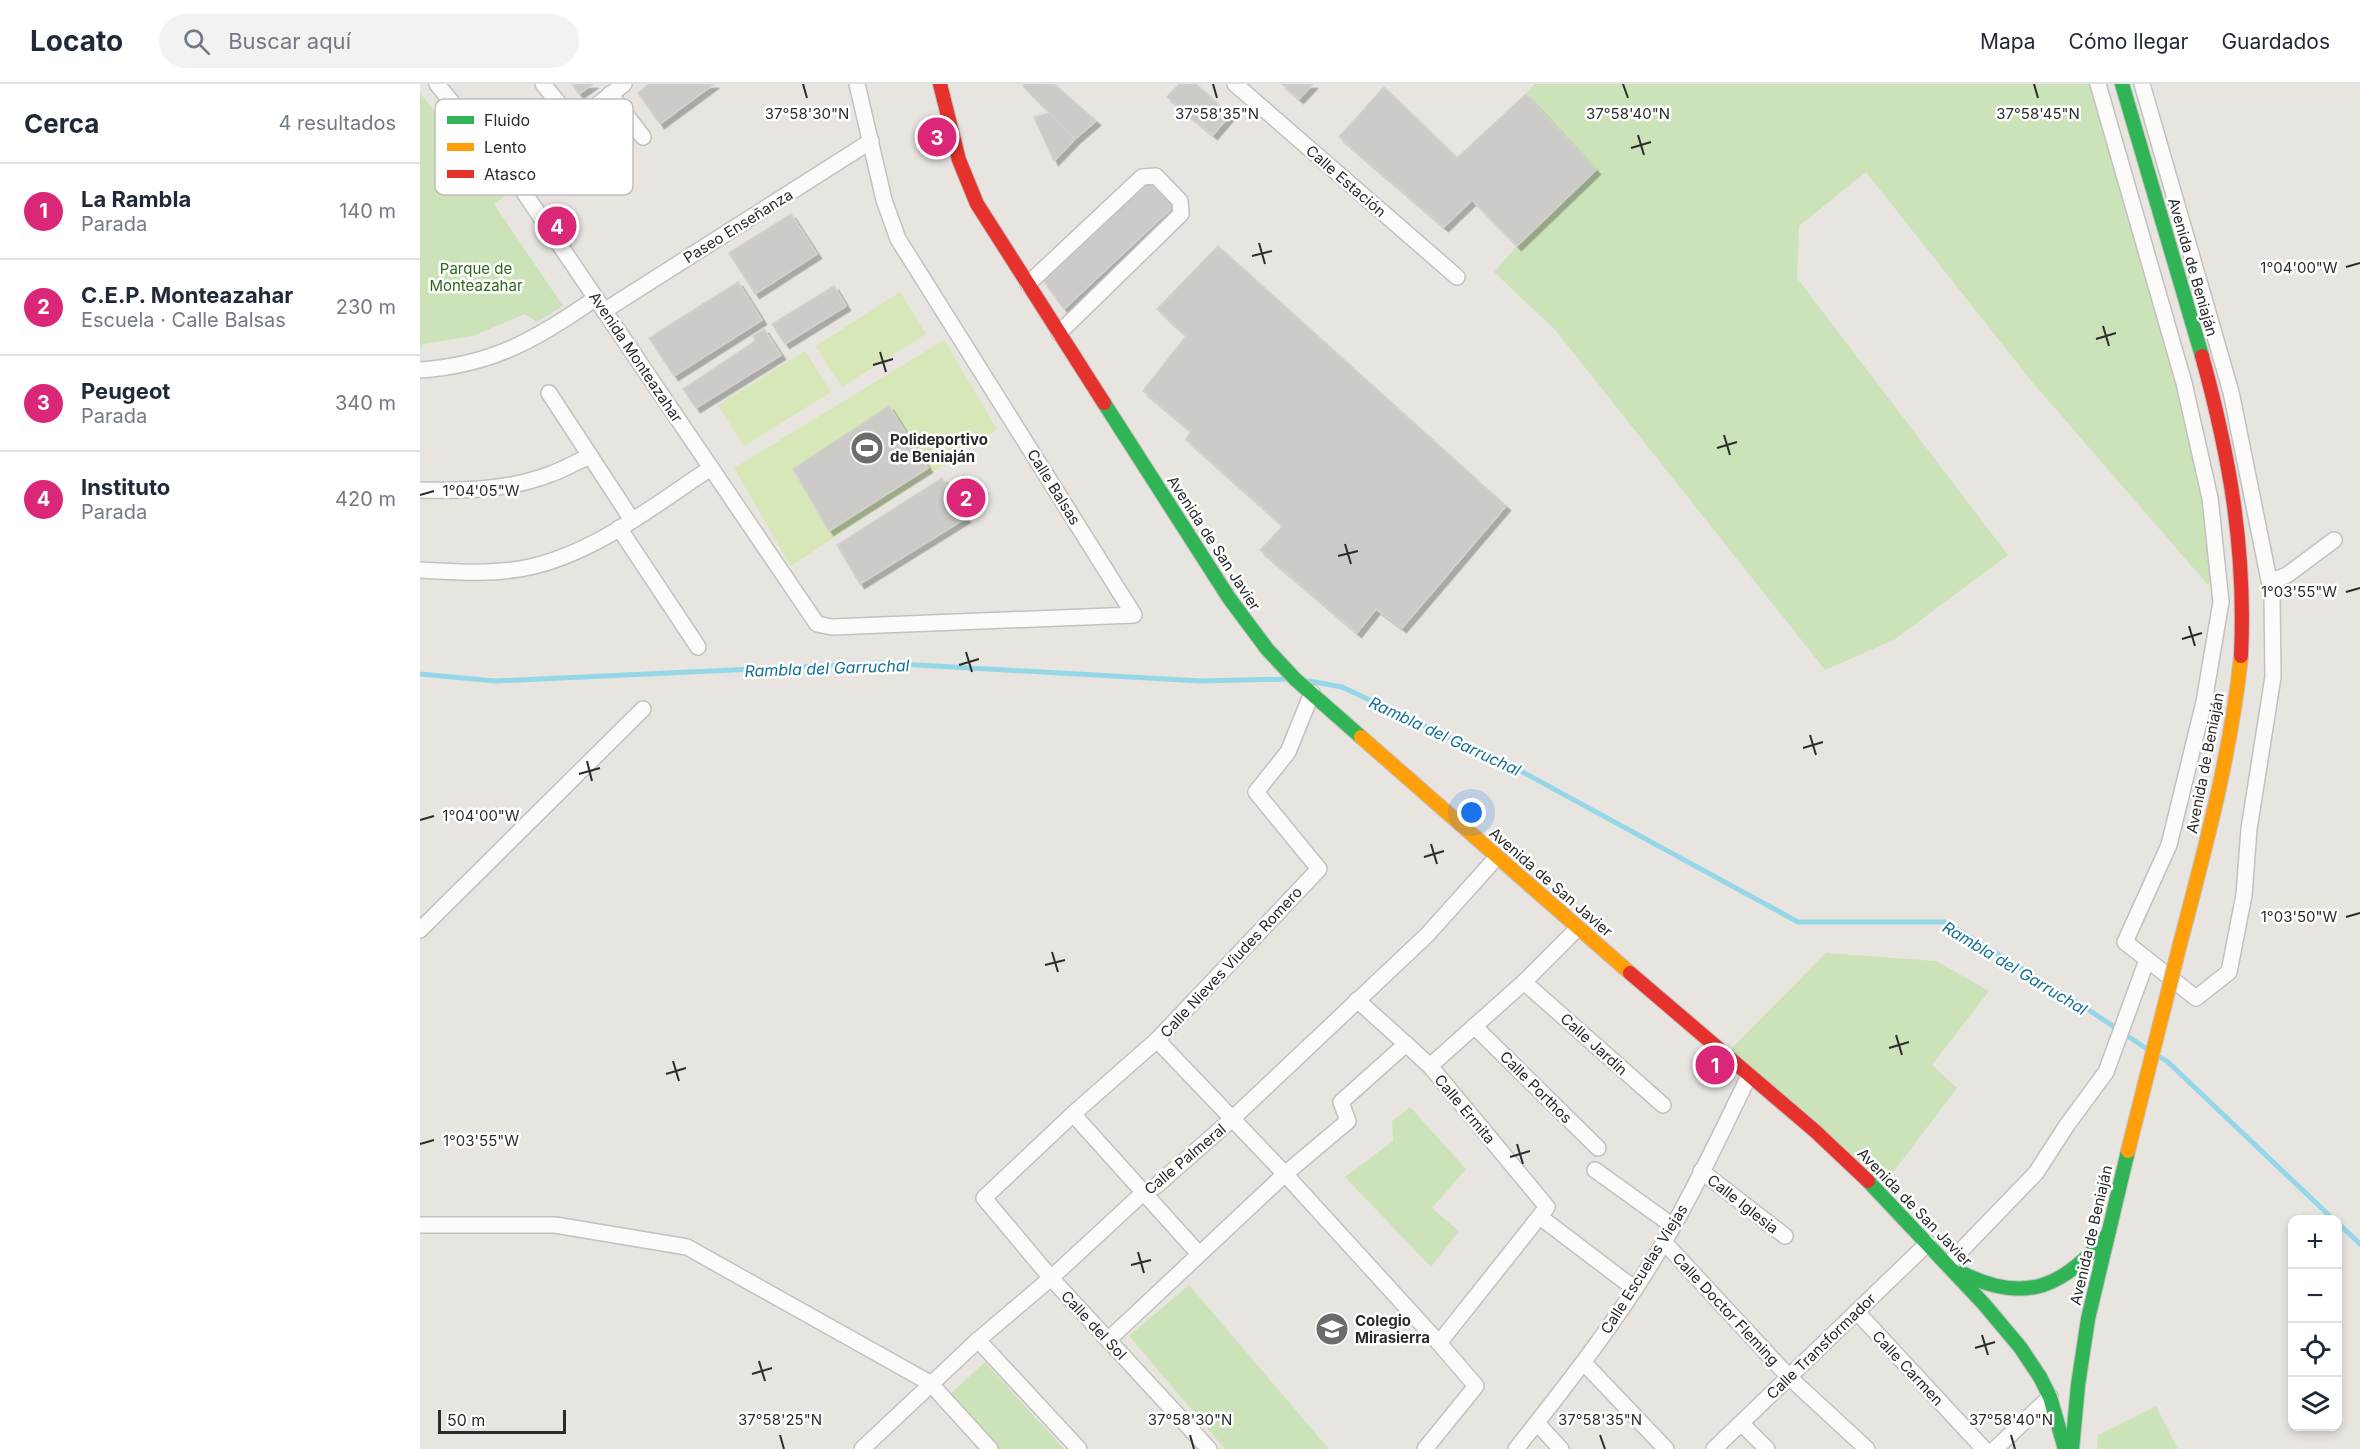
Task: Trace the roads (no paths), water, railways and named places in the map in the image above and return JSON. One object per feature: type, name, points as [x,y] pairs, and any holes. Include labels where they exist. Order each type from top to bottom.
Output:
[{"type":"main road","name":"Avenida de San Javier","points":[[940,84],[953,139],[977,204],[1240,615],[1274,657],[1578,928],[1848,1160],[1928,1243],[2019,1347],[2040,1377],[2050,1397],[2065,1449]]},
{"type":"main road","name":"Avenida de Beniaján","points":[[2072,1449],[2088,1319],[2218,791],[2235,707],[2243,614],[2241,543],[2232,479],[2215,407],[2122,84]]},
{"type":"main road","points":[[1947,1264],[1988,1285],[2008,1289],[2030,1289],[2050,1283],[2080,1266],[2093,1254],[2108,1233]]},
{"type":"main road","points":[[2050,1397],[2057,1405],[2065,1409],[2077,1402]]},
{"type":"street","name":"Avenida Monteazahar","points":[[437,84],[449,99]]},
{"type":"street","points":[[543,84],[555,99]]},
{"type":"street","points":[[604,99],[624,84]]},
{"type":"street","name":"Calle Balsas","points":[[832,627],[1134,615],[898,239],[884,200],[856,84]]},
{"type":"street","name":"Calle Estación","points":[[1235,84],[1457,277]]},
{"type":"street","points":[[2098,84],[2184,383],[2210,498],[2221,602],[2204,702],[2169,845],[2125,942],[2196,998],[2229,972],[2244,894],[2249,829],[2273,677],[2272,595],[2231,392],[2142,84]]},
{"type":"street","points":[[610,94],[614,99]]},
{"type":"street","points":[[633,124],[643,137]]},
{"type":"street","name":"Paseo Enseñanza","points":[[420,370],[463,365],[510,350],[600,304],[871,141]]},
{"type":"street","points":[[1028,284],[1142,177],[1156,176],[1180,201],[1181,214],[1059,333]]},
{"type":"street","name":"Avenida Monteazahar","points":[[526,195],[812,618],[817,624],[832,627]]},
{"type":"street","points":[[549,393],[590,456],[626,524],[698,647]]},
{"type":"street","points":[[420,490],[460,491],[511,485],[548,476],[590,456]]},
{"type":"street","points":[[420,570],[469,572],[529,567],[578,551],[626,524],[711,468]]},
{"type":"street","points":[[2270,582],[2287,575],[2334,540]]},
{"type":"street","name":"Calle Nieves Viudes Romero","points":[[984,1198],[1073,1114],[1157,1040],[1319,869],[1256,792],[1288,752],[1312,693]]},
{"type":"street","points":[[420,930],[643,709]]},
{"type":"street","name":"Calle Palmeral","points":[[862,1449],[978,1340],[1051,1278],[1143,1193],[1156,1186],[1232,1119],[1427,935],[1497,857]]},
{"type":"street","points":[[1430,1066],[1524,982],[1578,928]]},
{"type":"street","points":[[1947,1264],[2036,1173],[2067,1125],[2106,1072],[2147,960]]},
{"type":"street","name":"Calle Jardín","points":[[1524,982],[1663,1105]]},
{"type":"street","name":"Calle Ermita","points":[[1357,1000],[1430,1066],[1543,1212],[1635,1289]]},
{"type":"street","name":"Calle Porthos","points":[[1474,1026],[1598,1148]]},
{"type":"street","points":[[1157,1040],[1285,1174],[1476,1386],[1425,1449]]},
{"type":"street","points":[[1108,1340],[1285,1174],[1348,1120],[1341,1102],[1407,1044]]},
{"type":"street","name":"Calle Escuelas Viejas","points":[[1516,1449],[1584,1363],[1635,1289],[1673,1226],[1749,1076]]},
{"type":"street","points":[[1073,1114],[1199,1254]]},
{"type":"street","points":[[1595,1170],[1673,1226]]},
{"type":"street","name":"Calle Iglesia","points":[[1701,1171],[1785,1236]]},
{"type":"street","name":"Calle del Sol","points":[[984,1198],[1051,1278],[1209,1449]]},
{"type":"street","points":[[1438,1343],[1543,1212]]},
{"type":"street","points":[[420,1225],[555,1225],[687,1247],[930,1383],[990,1449]]},
{"type":"street","name":"Calle Doctor Fleming","points":[[1664,1242],[1789,1377],[1866,1449]]},
{"type":"street","name":"Calle Transformador","points":[[1714,1449],[1928,1243]]},
{"type":"street","name":"Calle Carmen","points":[[1857,1312],[1984,1449]]},
{"type":"street","points":[[978,1340],[1079,1449]]},
{"type":"street","points":[[1584,1363],[1666,1449]]},
{"type":"street","points":[[1995,1449],[2050,1397]]},
{"type":"street","points":[[1537,1423],[1561,1449]]},
{"type":"street","points":[[1741,1423],[1767,1449]]},
{"type":"waterway","name":"Rambla del Garruchal","points":[[420,674],[495,681],[882,663],[1201,681],[1288,679]]},
{"type":"waterway","name":"Rambla del Garruchal","points":[[1309,681],[1342,687],[1519,770],[1798,922],[1945,922],[2086,1008],[2147,1049]]},
{"type":"waterway","name":"Rambla del Garruchal","points":[[2160,1057],[2168,1062],[2329,1215]]},
{"type":"waterway","name":"Rambla del Garruchal","points":[[2342,1227],[2360,1244]]},
{"type":"place","name":"Peugeot","points":[[937,137]]},
{"type":"place","name":"Instituto","points":[[557,226]]},
{"type":"place","name":"Polideportivo de Beniaján","points":[[867,448]]},
{"type":"place","name":"C.E.P. Monteazahar","points":[[966,498]]},
{"type":"place","name":"La Rambla","points":[[1715,1065]]},
{"type":"place","name":"Colegio Mirasierra","points":[[1332,1329]]},
{"type":"park label","name":"Parque de Monteazahar","points":[[476,276]]}]
